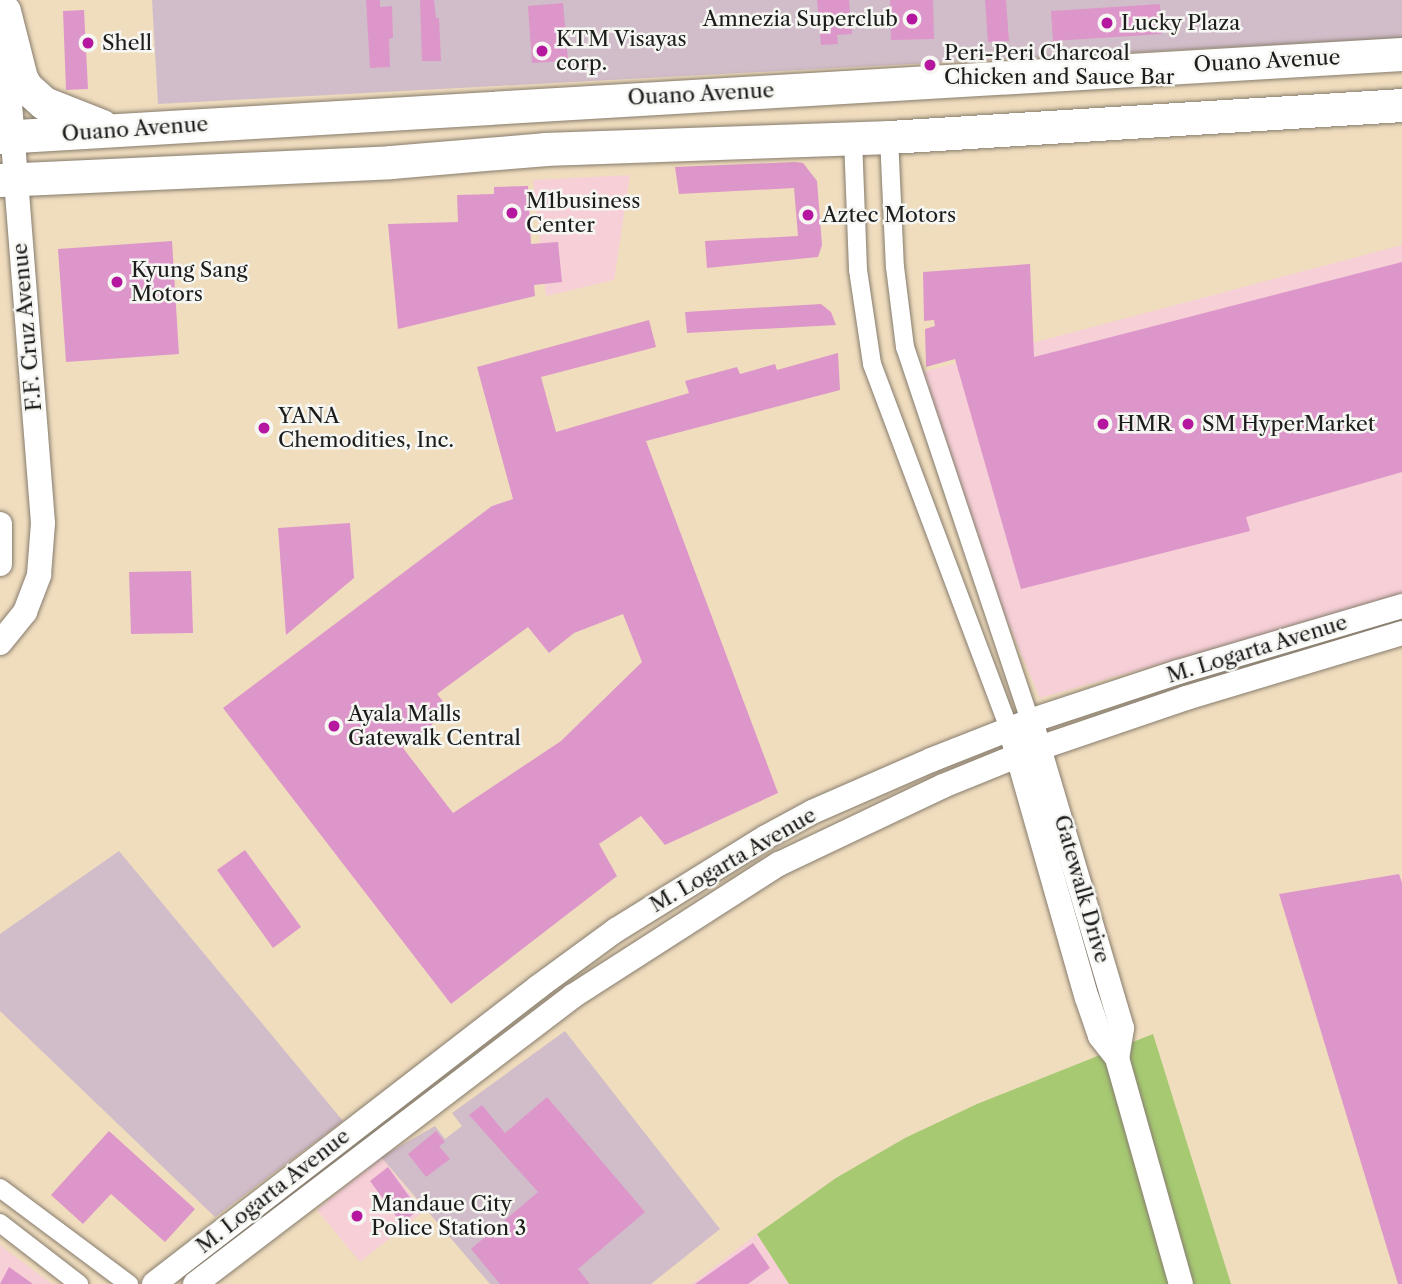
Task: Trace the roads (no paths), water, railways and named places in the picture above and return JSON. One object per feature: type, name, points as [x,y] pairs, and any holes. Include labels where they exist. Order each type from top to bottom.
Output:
[{"type":"highway","points":[[3,5],[21,78],[26,87],[44,103],[111,130]]},
{"type":"highway","name":"Ouano Avenue","points":[[5,137],[1402,54]]},
{"type":"highway","name":"Ouano Avenue","points":[[7,178],[391,162],[546,149],[853,139],[1402,105]]},
{"type":"main road","name":"F.F. Cruz Avenue","points":[[0,643],[25,612],[39,575],[43,523],[7,178],[3,5]]},
{"type":"main road","points":[[0,524],[0,564]]},
{"type":"main road","name":"M. Logarta Avenue","points":[[154,1284],[538,986],[638,916],[766,837],[812,812],[1020,725],[1178,672],[1402,606]]},
{"type":"main road","name":"M. Logarta Avenue","points":[[204,1281],[573,996],[779,864],[943,786],[1029,751],[1186,698],[1402,633]]},
{"type":"main road","name":"Gatewalk Drive","points":[[1020,725],[1029,751],[1087,998],[1100,1036],[1118,1058],[1181,1284]]},
{"type":"main road","points":[[766,837],[779,864]]},
{"type":"main road","points":[[190,1255],[204,1281]]},
{"type":"street","points":[[888,137],[895,267],[905,347],[961,510],[1020,725]]},
{"type":"street","points":[[853,139],[858,270],[872,364],[934,521],[1020,725]]},
{"type":"street","points":[[934,521],[961,510]]},
{"type":"street","points":[[0,1188],[129,1284]]},
{"type":"street","points":[[0,1223],[79,1284]]},
{"type":"place","name":"Amnezia Superclub","points":[[912,19]]},
{"type":"place","name":"Lucky Plaza","points":[[1107,23]]},
{"type":"place","name":"Shell","points":[[88,43]]},
{"type":"place","name":"KTM Visayas corp.","points":[[542,51]]},
{"type":"place","name":"Peri-Peri Charcoal Chicken and Sauce Bar","points":[[930,65]]},
{"type":"place","name":"M1business Center","points":[[512,213]]},
{"type":"place","name":"Aztec Motors","points":[[808,215]]},
{"type":"place","name":"Kyung Sang Motors","points":[[117,282]]},
{"type":"place","name":"HMR","points":[[1103,424]]},
{"type":"place","name":"SM HyperMarket","points":[[1188,424]]},
{"type":"place","name":"YANA Chemodities, Inc.","points":[[264,428]]},
{"type":"place","name":"Ayala Malls Gatewalk Central","points":[[334,726]]},
{"type":"place","name":"Mandaue City Police Station 3","points":[[357,1216]]}]
